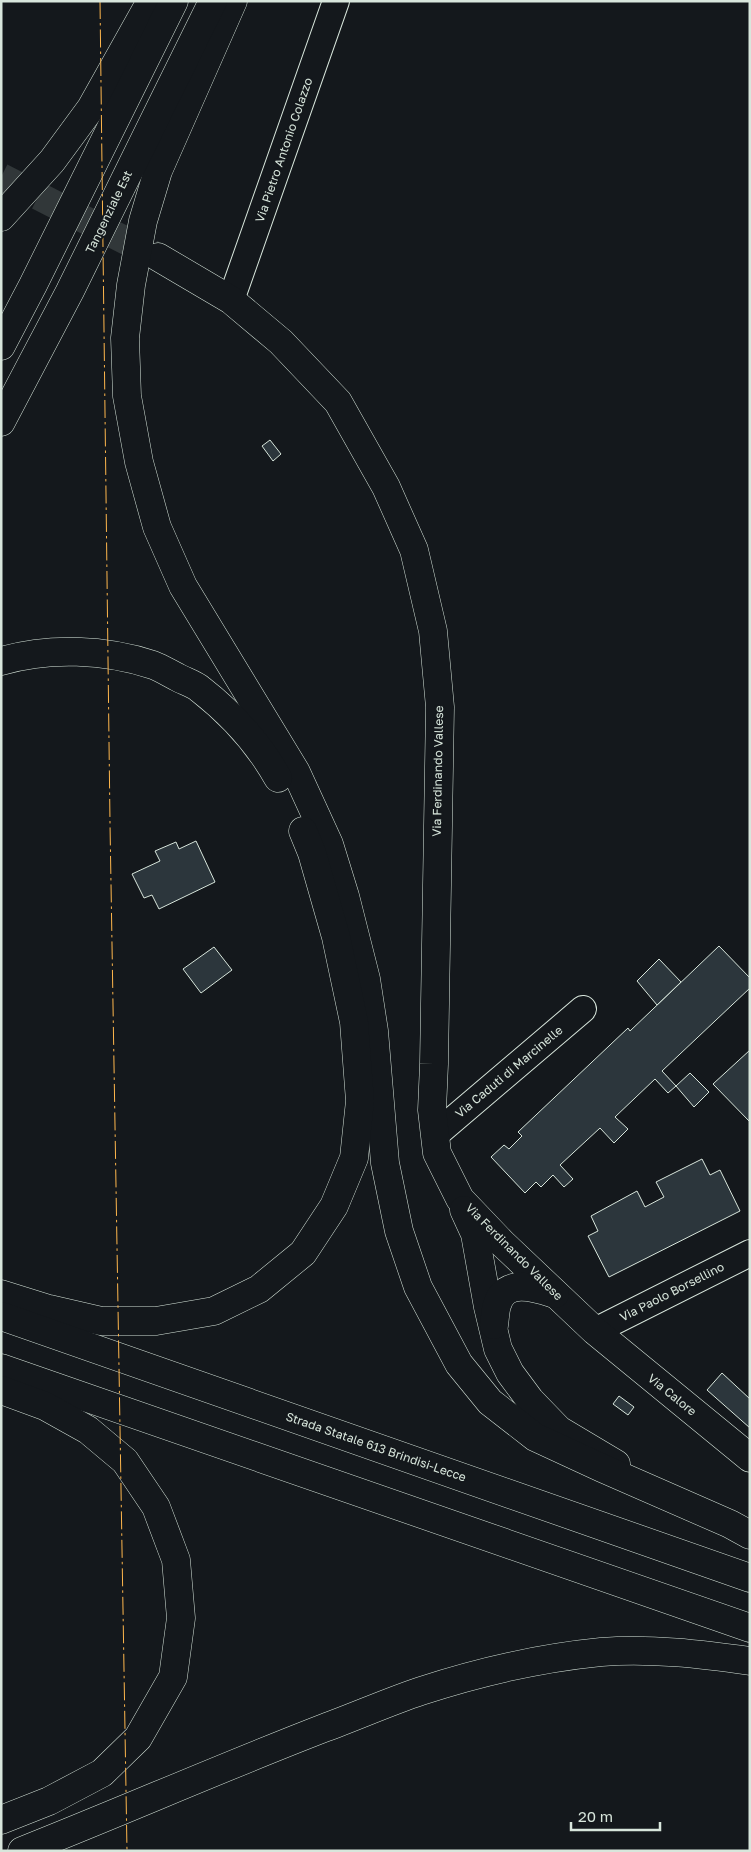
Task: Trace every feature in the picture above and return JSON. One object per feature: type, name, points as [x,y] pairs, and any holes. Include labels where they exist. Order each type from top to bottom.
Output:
[{"type":"main road","points":[[1,217],[52,161],[91,108],[151,1]]},
{"type":"main road","points":[[1,346],[34,285],[174,1]]},
{"type":"main road","name":"Tangenziale Est","points":[[1,422],[70,291],[213,1]]},
{"type":"main road","points":[[233,1],[158,171],[143,222],[131,285],[125,338],[127,396],[139,462],[157,527],[183,586],[296,772],[329,844],[346,896],[366,978],[374,1031],[385,1163],[399,1231],[418,1287],[459,1364],[490,1402],[535,1437],[680,1501],[750,1535]]},
{"type":"main road","name":"Via Ferdinando Vallese","points":[[158,257],[231,300],[280,342],[338,402],[386,487],[414,550],[433,631],[440,707],[432,1110],[437,1153],[460,1199],[502,1243],[595,1331]]},
{"type":"main road","points":[[1,661],[60,652],[109,655],[153,666],[199,688],[237,722],[265,756],[292,804],[312,853],[336,937],[354,1022],[360,1100],[354,1158],[334,1206],[303,1253],[259,1289],[214,1311],[156,1322],[101,1321],[49,1309],[1,1294]]},
{"type":"main road","points":[[460,1199],[475,1234],[498,1349],[510,1372],[530,1400],[559,1430],[680,1501]]},
{"type":"main road","points":[[493,1328],[497,1303],[505,1292],[516,1287],[531,1286],[555,1294]]},
{"type":"main road","name":"Strada Statale 613 Brindisi-Lecce","points":[[1,1316],[750,1578]]},
{"type":"main road","name":"Via Calore","points":[[595,1331],[750,1458]]},
{"type":"main road","points":[[1,1368],[750,1628]]},
{"type":"main road","points":[[1,1390],[45,1406],[88,1430],[125,1461],[156,1507],[176,1560],[181,1618],[173,1677],[138,1738],[102,1772],[49,1801],[1,1820]]},
{"type":"main road","points":[[22,1851],[299,1738],[420,1692],[485,1672],[601,1652],[697,1654],[750,1661]]},
{"type":"street","name":"Via Pietro Antonio Colazzo","points":[[231,300],[336,1]]},
{"type":"street","name":"Via Caduti di Marcinelle","points":[[435,1135],[583,1009]]},
{"type":"street","name":"Via Paolo Borsellino","points":[[595,1331],[750,1253]]},
{"type":"building","points":[[270,440],[281,454],[273,461],[262,446]]},
{"type":"building","points":[[196,841],[215,882],[159,909],[152,895],[144,898],[132,874],[160,861],[155,851],[176,842],[179,849]]},
{"type":"building","points":[[719,946],[750,978],[750,988],[662,1071],[676,1086],[668,1093],[655,1079],[615,1117],[628,1129],[614,1143],[600,1128],[560,1165],[573,1179],[564,1187],[553,1175],[541,1187],[536,1182],[525,1193],[491,1157],[504,1145],[509,1149],[522,1136],[518,1132],[628,1028],[630,1031]]},
{"type":"building","points":[[214,947],[232,970],[201,993],[183,969]]},
{"type":"building","points":[[659,959],[681,982],[657,1005],[637,981]]},
{"type":"building","points":[[750,1050],[750,1122],[713,1084]]},
{"type":"building","points":[[690,1073],[709,1092],[694,1107],[676,1086]]},
{"type":"building","points":[[702,1159],[710,1175],[720,1170],[740,1211],[609,1277],[588,1236],[598,1231],[591,1216],[637,1191],[645,1207],[664,1197],[656,1182]]},
{"type":"building","points":[[722,1373],[750,1399],[750,1428],[707,1390]]},
{"type":"building","points":[[619,1396],[634,1407],[628,1415],[613,1404]]},
{"type":"tunnel","points":[[1,177],[158,257]]},
{"type":"power","points":[[100,1],[110,823],[127,1851]]}]
